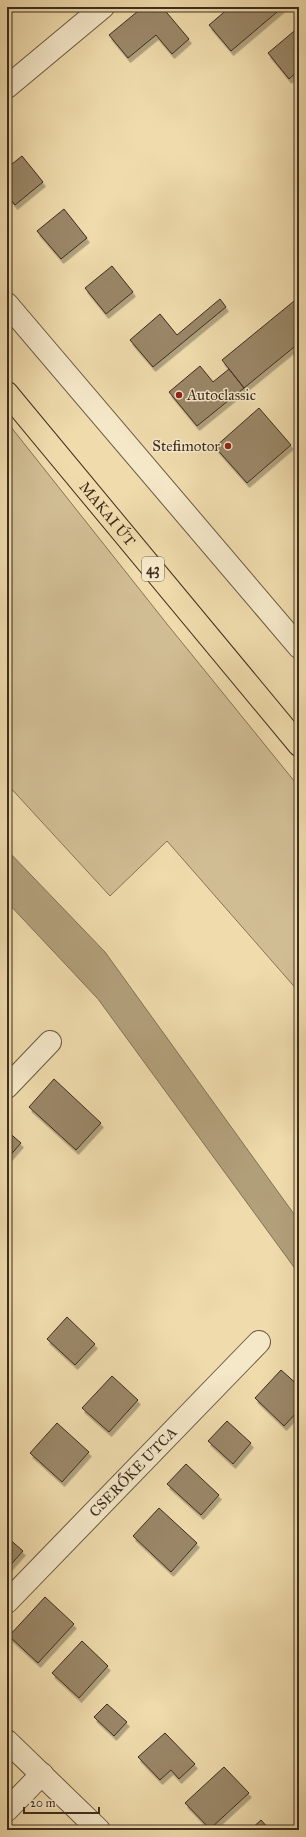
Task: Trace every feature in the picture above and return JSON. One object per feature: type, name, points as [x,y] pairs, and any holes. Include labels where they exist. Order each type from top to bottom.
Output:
[{"type":"main road","name":"MAKAI ÚT","points":[[7,393],[299,745]]},
{"type":"street","points":[[7,87],[103,7]]},
{"type":"street","points":[[7,304],[299,648]]},
{"type":"street","points":[[7,1087],[50,1042]]},
{"type":"street","name":"CSERŐKE UTCA","points":[[7,1602],[260,1342]]},
{"type":"street","points":[[7,1741],[99,1830]]},
{"type":"street","points":[[7,1810],[42,1774]]},
{"type":"shaded area","points":[[7,422],[167,624],[299,787],[299,992],[167,841],[110,896],[7,784]]},
{"type":"shaded area","points":[[7,850],[105,952],[299,1221],[299,1274],[98,999],[7,902]]},
{"type":"building","points":[[143,7],[162,7],[189,39],[172,54],[156,35],[128,58],[109,35]]},
{"type":"building","points":[[230,7],[283,7],[231,51],[209,25]]},
{"type":"building","points":[[299,27],[299,70],[289,79],[268,53]]},
{"type":"building","points":[[22,156],[43,182],[15,205],[7,195],[7,168]]},
{"type":"building","points":[[64,209],[87,238],[61,259],[37,231]]},
{"type":"building","points":[[112,266],[133,292],[106,314],[85,288]]},
{"type":"building","points":[[299,297],[299,343],[244,388],[222,360]]},
{"type":"building","points":[[220,299],[226,307],[153,367],[130,340],[160,314],[177,335]]},
{"type":"building","points":[[200,366],[213,382],[229,369],[244,388],[197,426],[169,392]]},
{"type":"building","points":[[259,408],[291,445],[247,483],[215,447]]},
{"type":"building","points":[[54,1079],[101,1123],[76,1150],[29,1107]]},
{"type":"building","points":[[7,1131],[21,1143],[7,1159]]},
{"type":"building","points":[[67,1317],[95,1344],[75,1365],[47,1339]]},
{"type":"building","points":[[281,1370],[299,1386],[299,1410],[284,1426],[255,1398]]},
{"type":"building","points":[[112,1376],[138,1400],[109,1432],[82,1408]]},
{"type":"building","points":[[227,1421],[251,1443],[233,1464],[208,1441]]},
{"type":"building","points":[[57,1423],[89,1452],[62,1482],[30,1453]]},
{"type":"building","points":[[186,1464],[219,1495],[201,1515],[167,1484]]},
{"type":"building","points":[[159,1508],[197,1543],[171,1572],[133,1536]]},
{"type":"building","points":[[7,1537],[23,1551],[7,1569]]},
{"type":"building","points":[[45,1597],[74,1624],[38,1663],[9,1636]]},
{"type":"building","points":[[82,1641],[108,1666],[79,1698],[52,1673]]},
{"type":"building","points":[[107,1704],[127,1722],[114,1736],[94,1717]]},
{"type":"building","points":[[165,1733],[195,1764],[179,1779],[171,1770],[160,1780],[138,1757]]},
{"type":"building","points":[[224,1767],[249,1793],[210,1829],[185,1803]]},
{"type":"building","points":[[261,1820],[270,1830],[250,1830]]},
{"type":"place","name":"Autoclassic","points":[[179,395]]},
{"type":"place","name":"Stefimotor","points":[[228,446]]}]
